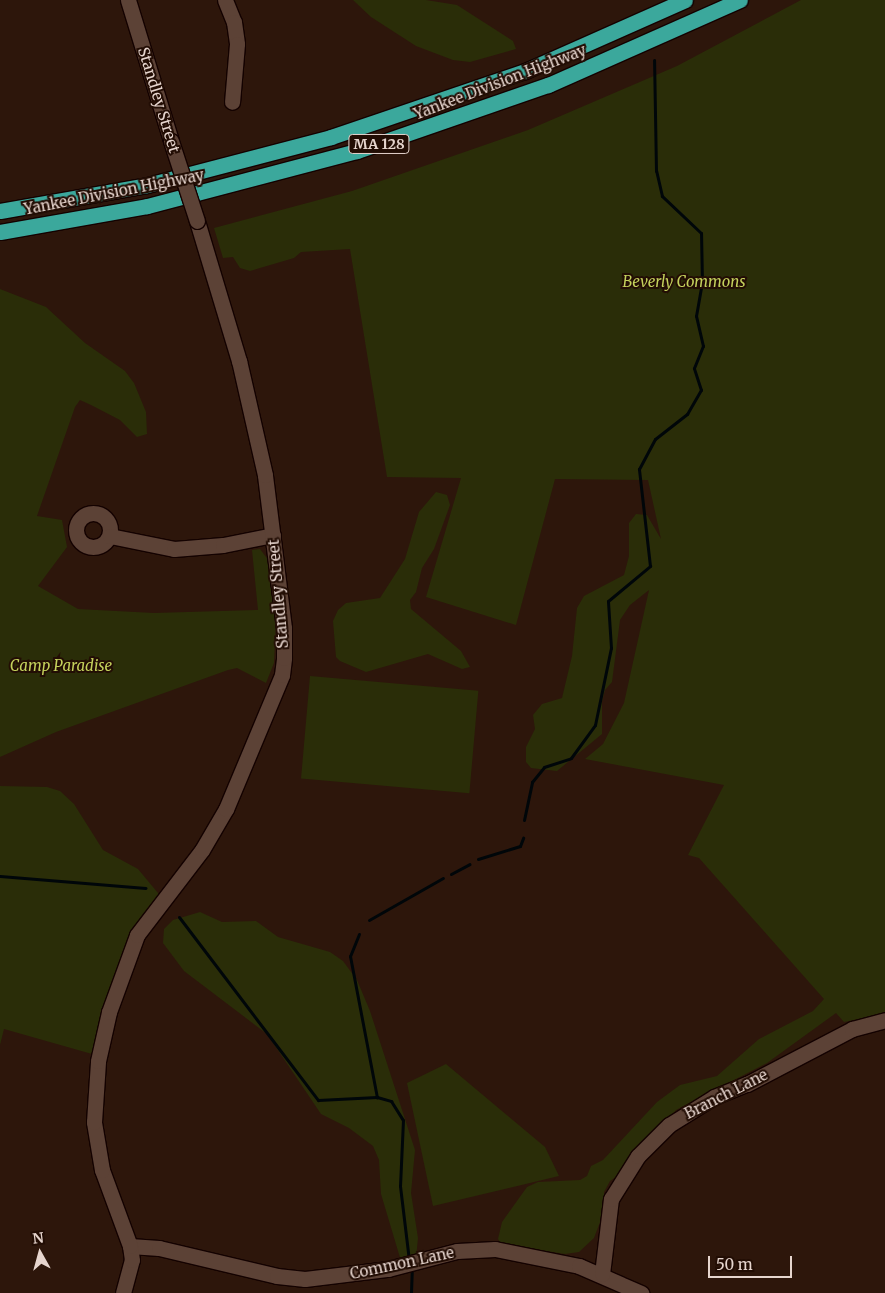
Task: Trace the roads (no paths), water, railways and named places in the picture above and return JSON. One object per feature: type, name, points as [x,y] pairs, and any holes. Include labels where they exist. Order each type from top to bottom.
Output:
[{"type":"highway","name":"Yankee Division Highway","points":[[0,211],[147,185],[331,137],[525,71],[685,0]]},
{"type":"highway","name":"Yankee Division Highway","points":[[0,232],[147,206],[358,151],[548,85],[740,0]]},
{"type":"street","name":"Standley Street","points":[[128,0],[240,361],[265,474],[284,628],[282,675],[214,830],[137,936],[114,993],[98,1061],[94,1090],[96,1146],[130,1246]]},
{"type":"street","points":[[224,0],[234,22],[237,44],[232,102]]},
{"type":"street","points":[[110,536],[174,549],[223,545],[273,535]]},
{"type":"street","name":"Branch Lane","points":[[602,1274],[611,1199],[638,1156],[669,1125],[714,1097],[747,1084],[852,1029],[885,1020]]},
{"type":"street","points":[[123,1293],[132,1260],[130,1246]]},
{"type":"street","name":"Common Lane","points":[[130,1246],[159,1248],[277,1276],[305,1279],[341,1277],[412,1263],[457,1251],[495,1250],[551,1258],[602,1274],[641,1293]]},
{"type":"waterway","points":[[524,820],[532,782],[544,767],[571,758],[595,725],[611,648],[608,601],[650,566],[639,469],[655,439],[687,414],[701,390],[694,368],[703,346],[696,316],[702,283],[701,233],[662,196],[656,171],[654,60]]},
{"type":"waterway","points":[[478,859],[520,846],[523,838]]},
{"type":"waterway","points":[[451,874],[470,864]]},
{"type":"waterway","points":[[0,876],[146,888]]},
{"type":"waterway","points":[[369,920],[443,878]]},
{"type":"waterway","points":[[179,917],[318,1100],[377,1097],[391,1101],[403,1120],[400,1186],[409,1260]]},
{"type":"waterway","points":[[359,934],[350,956],[377,1097]]},
{"type":"waterway","points":[[411,1293],[412,1268]]},
{"type":"park label","name":"Beverly Commons","points":[[684,282]]},
{"type":"park label","name":"Camp Paradise","points":[[61,666]]}]
